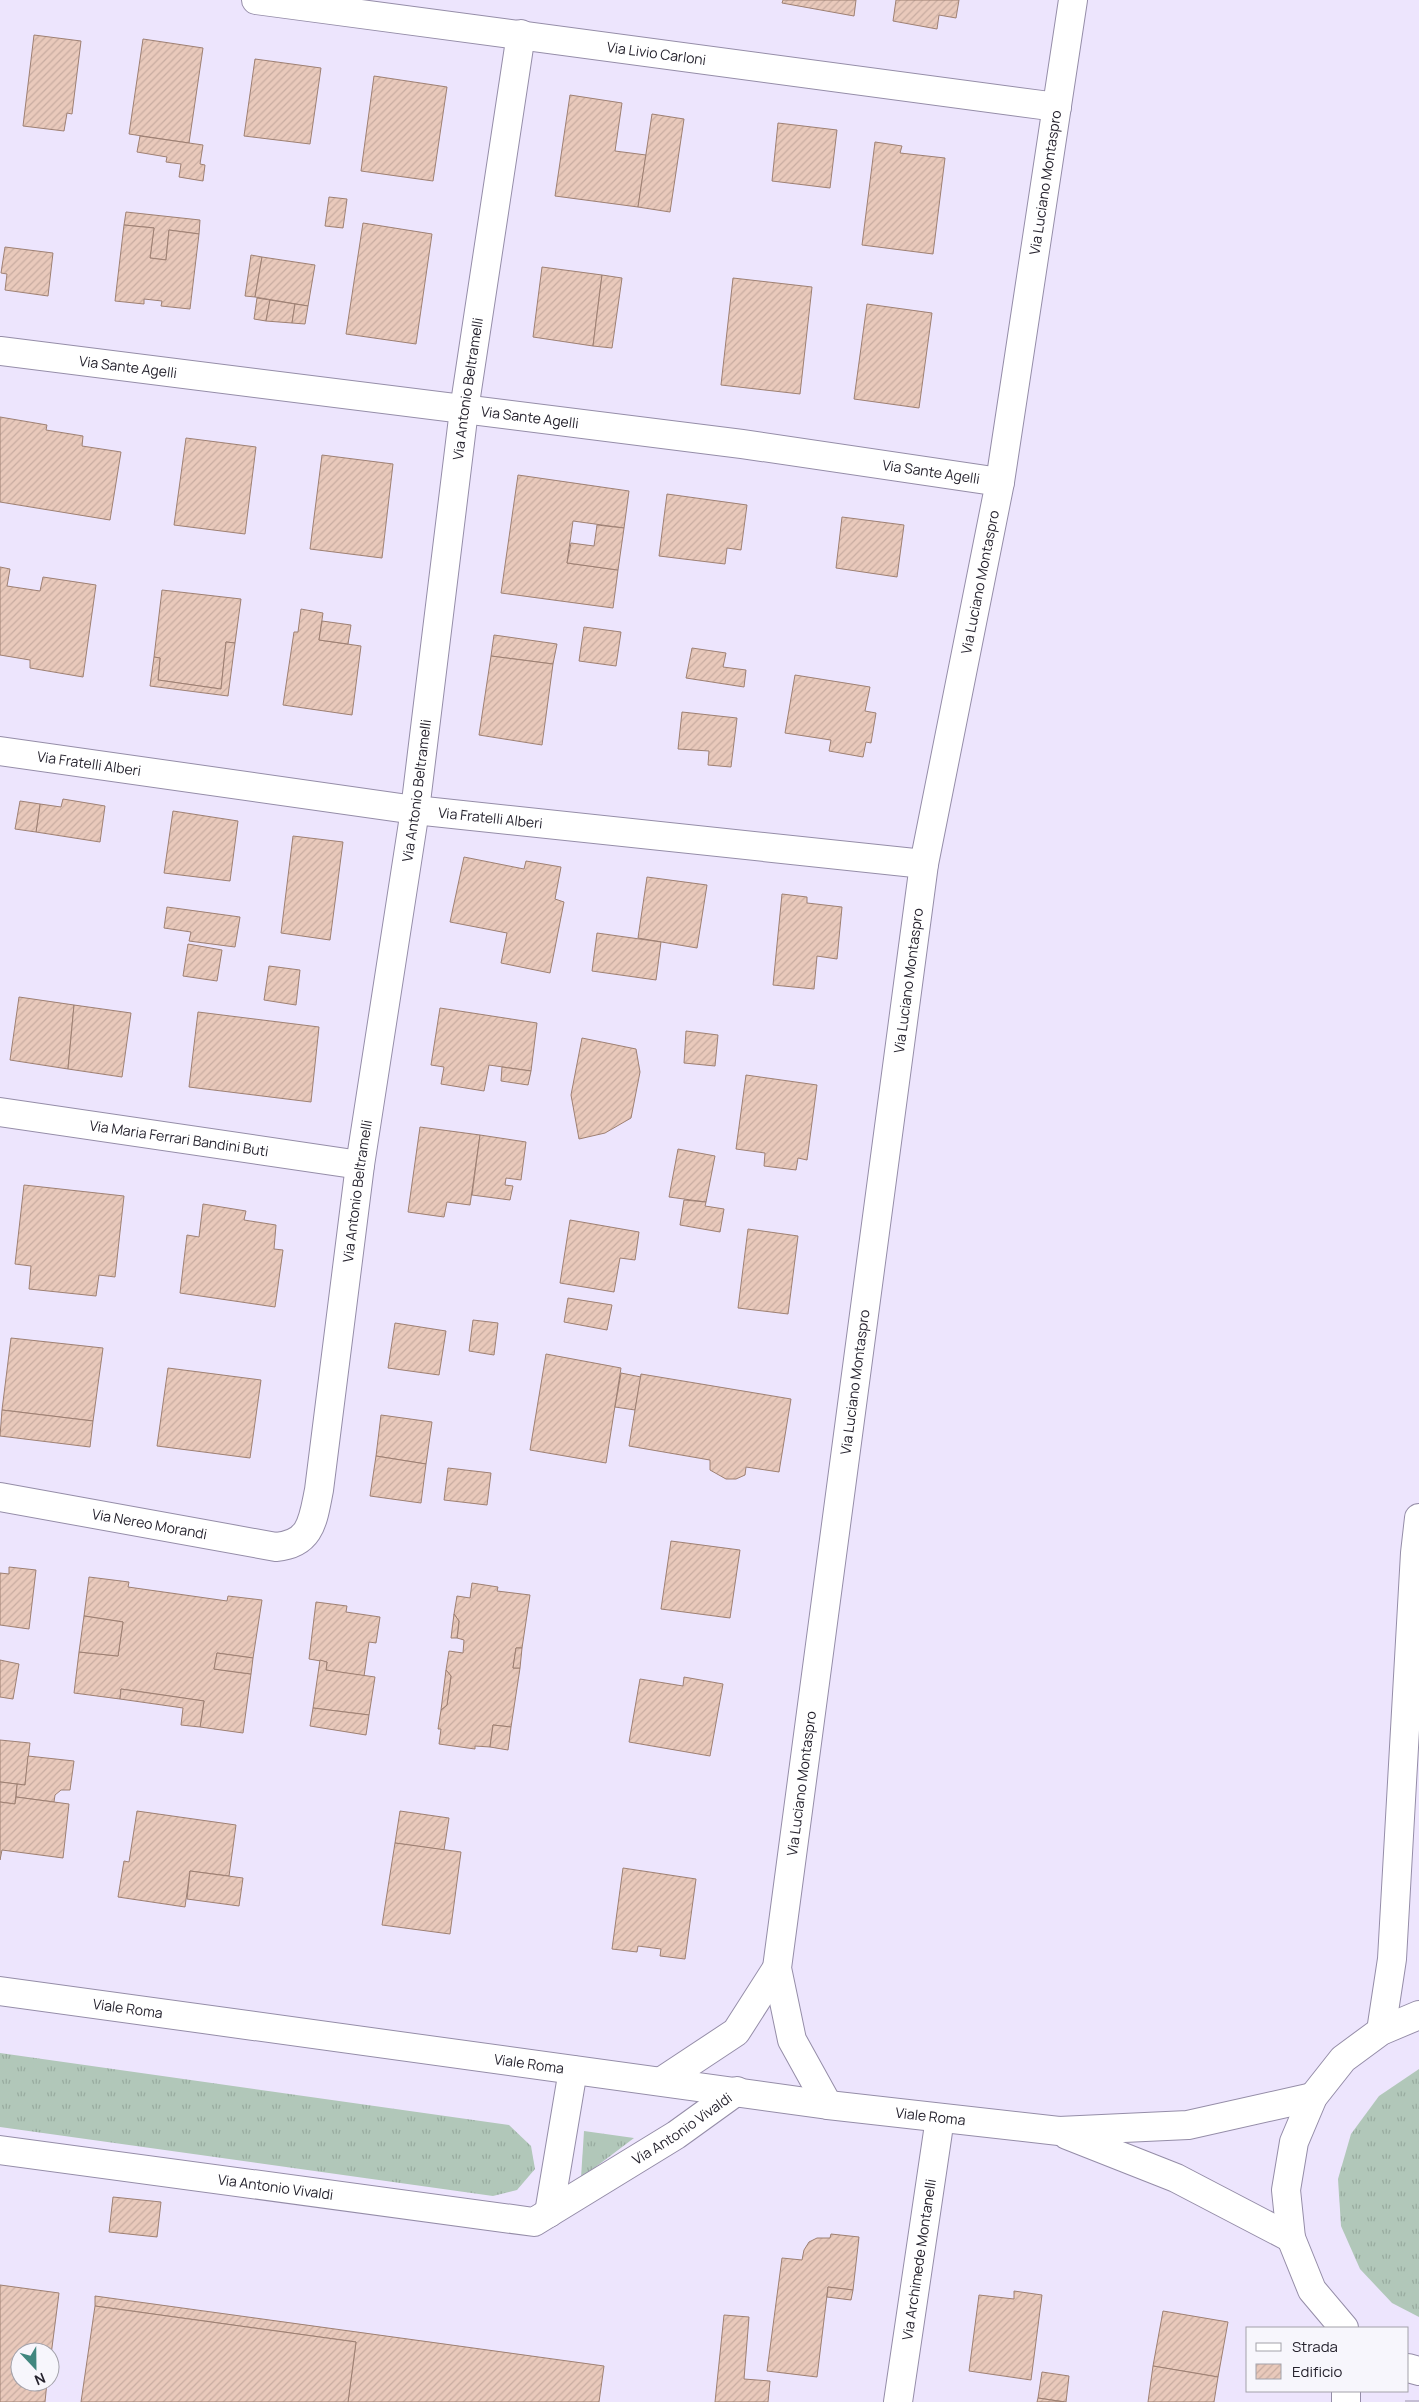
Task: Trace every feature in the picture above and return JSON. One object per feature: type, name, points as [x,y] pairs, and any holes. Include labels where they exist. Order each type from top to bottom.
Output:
[{"type":"main road","name":"Via Livio Carloni","points":[[256,0],[1057,107]]},
{"type":"main road","name":"Via Luciano Montaspro","points":[[828,2105],[792,2040],[777,1968],[924,864],[1000,482],[1073,0]]},
{"type":"main road","name":"Via Antonio Beltramelli","points":[[300,1541],[308,1532],[313,1520],[319,1490],[360,1165],[415,810],[464,410],[521,34]]},
{"type":"main road","name":"Via Sante Agelli","points":[[0,351],[742,444],[1000,482]]},
{"type":"main road","name":"Via Fratelli Alberi","points":[[0,751],[415,810],[924,864]]},
{"type":"main road","name":"Via Maria Ferrari Bandini Buti","points":[[0,1112],[360,1165]]},
{"type":"main road","name":"Via Nereo Morandi","points":[[0,1497],[264,1546],[289,1546],[300,1541]]},
{"type":"main road","points":[[1382,2030],[1392,1960],[1414,1563],[1419,1518]]},
{"type":"main road","name":"Via Luciano Montaspro","points":[[662,2081],[736,2032],[777,1968]]},
{"type":"main road","name":"Viale Roma","points":[[0,1991],[828,2105],[1059,2131],[1188,2125],[1313,2097]]},
{"type":"main road","points":[[1343,2327],[1312,2290],[1291,2238],[1286,2190],[1294,2142],[1313,2097],[1343,2059],[1382,2030],[1419,2015]]},
{"type":"main road","points":[[548,2213],[573,2070]]},
{"type":"main road","name":"Via Antonio Vivaldi","points":[[0,2150],[534,2222],[676,2135],[737,2091]]},
{"type":"main road","name":"Via Archimede Montanelli","points":[[898,2402],[940,2118]]},
{"type":"main road","name":"Viale Roma","points":[[1059,2131],[1176,2178],[1291,2238]]},
{"type":"green space","points":[[0,2053],[509,2125],[531,2146],[535,2169],[517,2190],[493,2196],[0,2127]]},
{"type":"green space","points":[[1419,2069],[1419,2317],[1392,2303],[1360,2269],[1341,2226],[1338,2179],[1351,2134],[1379,2096]]},
{"type":"green space","points":[[584,2131],[634,2138],[581,2178]]},
{"type":"building","points":[[783,0],[856,0],[854,16],[782,3]]},
{"type":"building","points":[[896,0],[959,0],[956,18],[939,15],[937,29],[893,21]]},
{"type":"building","points":[[34,35],[81,41],[72,114],[67,113],[64,131],[23,126]]},
{"type":"building","points":[[143,39],[203,48],[189,143],[129,134]]},
{"type":"building","points":[[255,59],[321,68],[310,144],[244,136]]},
{"type":"building","points":[[374,76],[447,87],[433,181],[361,171]]},
{"type":"building","points":[[570,95],[622,103],[615,151],[646,155],[638,207],[555,196]]},
{"type":"building","points":[[652,114],[684,119],[670,212],[638,207]]},
{"type":"building","points":[[778,123],[837,130],[830,188],[772,181]]},
{"type":"building","points":[[140,136],[203,145],[200,164],[205,165],[203,181],[179,177],[181,164],[166,162],[167,157],[137,152]]},
{"type":"building","points":[[875,142],[902,146],[900,153],[945,158],[933,254],[862,245]]},
{"type":"building","points":[[329,197],[347,199],[343,228],[325,226]]},
{"type":"building","points":[[126,212],[200,220],[199,234],[169,230],[166,260],[150,258],[154,228],[124,225]]},
{"type":"building","points":[[363,223],[432,234],[416,344],[346,334]]},
{"type":"building","points":[[124,225],[154,228],[150,258],[166,260],[169,230],[199,234],[190,309],[161,306],[162,301],[144,299],[144,304],[115,301]]},
{"type":"building","points":[[5,247],[53,253],[48,296],[5,290],[7,274],[1,273]]},
{"type":"building","points":[[251,255],[262,257],[255,297],[245,296]]},
{"type":"building","points":[[262,257],[315,265],[308,306],[255,297]]},
{"type":"building","points":[[542,267],[602,275],[593,346],[533,337]]},
{"type":"building","points":[[602,275],[622,278],[612,348],[593,346]]},
{"type":"building","points":[[733,278],[812,287],[800,394],[721,385]]},
{"type":"building","points":[[257,298],[270,300],[266,321],[254,319]]},
{"type":"building","points":[[270,300],[295,304],[292,323],[266,321]]},
{"type":"building","points":[[295,304],[308,306],[305,324],[292,323]]},
{"type":"building","points":[[867,304],[932,313],[919,408],[854,399]]},
{"type":"building","points":[[0,417],[47,425],[46,430],[83,436],[82,446],[121,452],[110,520],[0,502]]},
{"type":"building","points":[[186,438],[256,447],[245,534],[174,525]]},
{"type":"building","points":[[322,455],[393,464],[382,558],[310,549]]},
{"type":"building","points":[[518,475],[629,491],[624,528],[573,521],[567,563],[618,570],[613,608],[501,593]]},
{"type":"building","points":[[667,494],[747,505],[741,550],[727,548],[725,564],[659,556]]},
{"type":"building","points":[[842,517],[904,525],[897,577],[836,568]]},
{"type":"building","points":[[597,525],[624,528],[618,570],[567,563],[571,543],[594,546]]},
{"type":"building","points":[[0,567],[10,569],[7,586],[40,591],[43,577],[96,585],[83,677],[30,668],[30,660],[0,655]]},
{"type":"building","points":[[162,590],[241,599],[235,643],[226,642],[221,689],[158,680],[160,658],[154,657]]},
{"type":"building","points":[[301,609],[323,613],[319,640],[361,646],[352,715],[283,705],[294,632],[298,632]]},
{"type":"building","points":[[322,621],[351,625],[348,644],[319,640]]},
{"type":"building","points":[[584,627],[621,632],[616,666],[579,661]]},
{"type":"building","points":[[494,635],[557,644],[553,664],[491,656]]},
{"type":"building","points":[[226,642],[235,643],[228,696],[150,686],[154,657],[160,658],[158,680],[221,689]]},
{"type":"building","points":[[692,648],[726,653],[723,667],[746,670],[744,687],[686,678]]},
{"type":"building","points":[[491,656],[553,664],[542,745],[479,735]]},
{"type":"building","points":[[795,675],[870,687],[865,711],[876,713],[871,743],[866,742],[863,757],[829,751],[831,740],[785,733]]},
{"type":"building","points":[[682,712],[737,718],[731,767],[708,765],[709,751],[678,749]]},
{"type":"building","points":[[63,799],[105,806],[100,842],[36,832],[40,804],[61,807]]},
{"type":"building","points":[[20,801],[40,804],[36,832],[15,829]]},
{"type":"building","points":[[173,811],[238,821],[230,881],[164,873]]},
{"type":"building","points":[[293,836],[343,842],[330,940],[281,933]]},
{"type":"building","points":[[464,857],[524,869],[526,861],[561,867],[555,899],[564,902],[550,973],[501,963],[507,933],[450,922]]},
{"type":"building","points":[[647,877],[707,885],[697,948],[638,938]]},
{"type":"building","points":[[782,894],[807,897],[807,903],[842,907],[837,959],[817,956],[814,989],[773,985]]},
{"type":"building","points":[[167,907],[240,917],[235,947],[189,941],[191,932],[164,928]]},
{"type":"building","points":[[597,933],[661,942],[656,980],[592,971]]},
{"type":"building","points":[[188,944],[222,950],[217,981],[183,976]]},
{"type":"building","points":[[269,966],[300,970],[296,1005],[264,1000]]},
{"type":"building","points":[[19,997],[74,1005],[68,1069],[10,1060]]},
{"type":"building","points":[[74,1005],[131,1013],[122,1077],[68,1069]]},
{"type":"building","points":[[440,1008],[537,1023],[531,1071],[489,1065],[484,1091],[441,1084],[444,1067],[431,1065]]},
{"type":"building","points":[[198,1012],[319,1027],[311,1102],[189,1087]]},
{"type":"building","points":[[686,1031],[718,1035],[715,1066],[684,1063]]},
{"type":"building","points":[[582,1038],[636,1049],[640,1072],[631,1118],[605,1133],[579,1139],[571,1095]]},
{"type":"building","points":[[502,1067],[531,1071],[528,1085],[501,1081]]},
{"type":"building","points":[[746,1075],[817,1085],[807,1160],[798,1158],[796,1170],[764,1166],[765,1153],[736,1149]]},
{"type":"building","points":[[420,1127],[480,1135],[470,1205],[447,1202],[444,1217],[408,1212]]},
{"type":"building","points":[[480,1135],[526,1142],[521,1180],[506,1178],[505,1185],[513,1186],[510,1200],[472,1195]]},
{"type":"building","points":[[678,1149],[715,1156],[706,1202],[669,1197]]},
{"type":"building","points":[[24,1185],[124,1196],[115,1277],[99,1275],[96,1296],[29,1289],[31,1266],[15,1264]]},
{"type":"building","points":[[684,1200],[706,1202],[705,1206],[724,1209],[720,1232],[680,1225]]},
{"type":"building","points":[[203,1204],[246,1211],[244,1220],[276,1225],[274,1249],[283,1250],[275,1307],[180,1293],[187,1235],[199,1237]]},
{"type":"building","points":[[570,1220],[639,1232],[635,1260],[620,1258],[614,1292],[560,1283]]},
{"type":"building","points":[[748,1229],[798,1236],[788,1314],[738,1308]]},
{"type":"building","points":[[568,1298],[612,1305],[607,1330],[564,1322]]},
{"type":"building","points":[[473,1320],[498,1323],[494,1355],[469,1351]]},
{"type":"building","points":[[395,1323],[446,1331],[439,1375],[388,1368]]},
{"type":"building","points":[[11,1338],[103,1348],[93,1421],[2,1410]]},
{"type":"building","points":[[546,1354],[621,1368],[606,1463],[530,1450]]},
{"type":"building","points":[[168,1368],[261,1380],[250,1458],[157,1446]]},
{"type":"building","points":[[621,1373],[641,1377],[635,1410],[615,1407]]},
{"type":"building","points":[[641,1374],[791,1399],[779,1472],[746,1467],[745,1475],[736,1479],[726,1479],[710,1470],[710,1460],[629,1446]]},
{"type":"building","points":[[2,1410],[93,1421],[90,1447],[0,1436]]},
{"type":"building","points":[[381,1415],[432,1422],[426,1464],[376,1456]]},
{"type":"building","points":[[376,1456],[426,1464],[421,1503],[370,1496]]},
{"type":"building","points":[[448,1468],[491,1473],[487,1505],[444,1500]]},
{"type":"building","points":[[671,1541],[740,1550],[730,1618],[661,1609]]},
{"type":"building","points":[[9,1567],[36,1570],[29,1629],[0,1625],[0,1573],[9,1574]]},
{"type":"building","points":[[89,1577],[129,1582],[128,1587],[227,1601],[228,1596],[262,1600],[253,1658],[217,1653],[214,1669],[251,1674],[243,1733],[200,1727],[204,1701],[121,1689],[120,1699],[74,1693],[79,1652],[118,1656],[123,1622],[84,1616]]},
{"type":"building","points":[[472,1583],[498,1587],[497,1591],[530,1595],[522,1648],[516,1648],[513,1668],[520,1668],[511,1727],[493,1725],[490,1747],[475,1746],[475,1749],[439,1744],[441,1729],[438,1729],[441,1710],[447,1705],[451,1676],[446,1670],[449,1651],[463,1653],[464,1640],[457,1638],[459,1621],[454,1614],[457,1596],[470,1598]]},
{"type":"building","points":[[316,1602],[347,1606],[346,1612],[380,1617],[376,1643],[369,1642],[364,1676],[326,1670],[327,1662],[309,1659]]},
{"type":"building","points":[[454,1614],[459,1621],[457,1638],[451,1638]]},
{"type":"building","points":[[84,1616],[123,1622],[118,1656],[79,1652]]},
{"type":"building","points":[[516,1648],[522,1648],[520,1668],[513,1668]]},
{"type":"building","points":[[217,1653],[253,1658],[251,1674],[214,1669]]},
{"type":"building","points":[[0,1660],[19,1664],[13,1699],[0,1697]]},
{"type":"building","points":[[320,1660],[327,1662],[326,1670],[375,1677],[369,1715],[313,1708]]},
{"type":"building","points":[[446,1670],[451,1676],[447,1705],[441,1710]]},
{"type":"building","points":[[684,1677],[723,1684],[710,1756],[629,1742],[640,1679],[683,1686]]},
{"type":"building","points":[[121,1689],[204,1701],[200,1727],[181,1725],[183,1708],[120,1699]]},
{"type":"building","points":[[313,1708],[369,1715],[366,1735],[310,1726]]},
{"type":"building","points":[[493,1725],[511,1727],[508,1750],[490,1747]]},
{"type":"building","points":[[0,1740],[30,1743],[25,1785],[0,1782]]},
{"type":"building","points":[[28,1756],[74,1761],[70,1790],[61,1790],[55,1795],[54,1802],[16,1797],[17,1784],[25,1785]]},
{"type":"building","points":[[0,1782],[17,1784],[15,1804],[0,1802]]},
{"type":"building","points":[[16,1797],[69,1804],[63,1858],[2,1850],[0,1860],[0,1802],[15,1804]]},
{"type":"building","points":[[137,1811],[236,1825],[229,1876],[190,1871],[185,1907],[118,1897],[124,1861],[129,1862]]},
{"type":"building","points":[[400,1811],[449,1818],[444,1850],[395,1843]]},
{"type":"building","points":[[395,1843],[461,1852],[450,1934],[382,1925]]},
{"type":"building","points":[[623,1868],[696,1879],[685,1959],[660,1956],[661,1949],[638,1946],[637,1952],[612,1949]]},
{"type":"building","points":[[190,1871],[243,1878],[239,1906],[187,1899]]},
{"type":"building","points":[[113,2197],[161,2202],[157,2237],[109,2232]]},
{"type":"building","points":[[831,2234],[859,2237],[853,2290],[828,2287],[817,2377],[767,2371],[782,2258],[802,2260],[804,2250],[809,2242],[817,2238],[830,2238]]},
{"type":"building","points":[[0,2285],[59,2293],[53,2342],[10,2342],[10,2392],[46,2392],[45,2402],[0,2402]]},
{"type":"building","points":[[828,2287],[853,2290],[851,2300],[827,2297]]},
{"type":"building","points":[[1014,2291],[1042,2295],[1031,2380],[969,2371],[979,2295],[1014,2299]]},
{"type":"building","points":[[95,2296],[604,2366],[599,2402],[348,2402],[356,2342],[95,2306]]},
{"type":"building","points":[[95,2306],[356,2342],[348,2402],[81,2402]]},
{"type":"building","points":[[1163,2311],[1228,2322],[1218,2377],[1153,2366]]},
{"type":"building","points":[[724,2315],[749,2317],[744,2379],[770,2381],[768,2402],[715,2402]]},
{"type":"building","points":[[1153,2366],[1218,2377],[1214,2402],[1148,2402]]},
{"type":"building","points":[[1042,2372],[1069,2376],[1066,2402],[1038,2398]]},
{"type":"building","points":[[1038,2398],[1064,2402],[1037,2402]]}]
